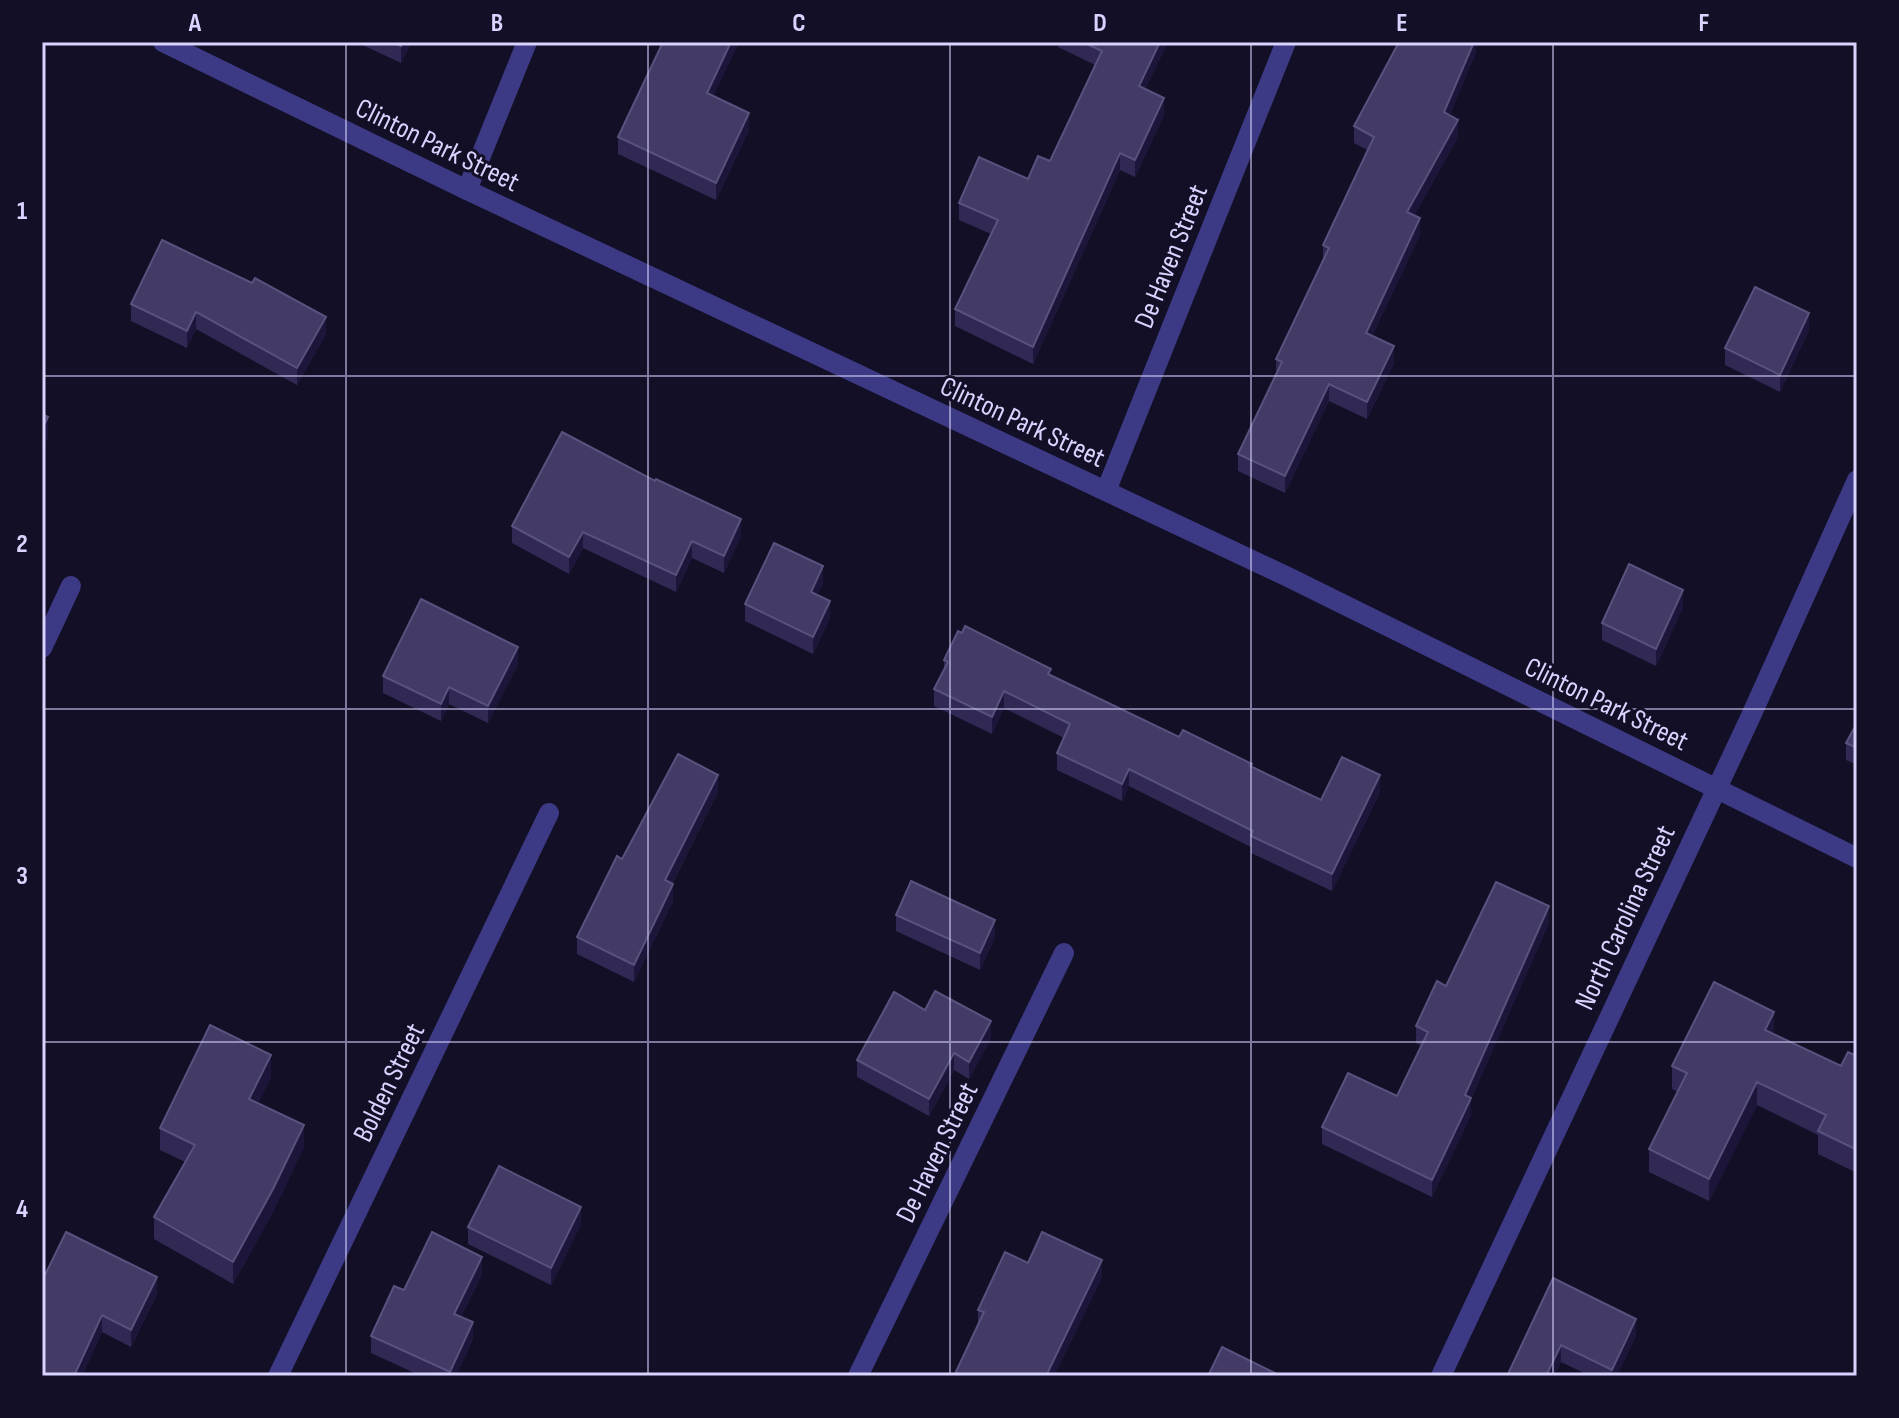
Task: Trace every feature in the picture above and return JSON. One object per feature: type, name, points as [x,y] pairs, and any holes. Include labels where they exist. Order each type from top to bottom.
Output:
[{"type":"street","name":"Clinton Park Street","points":[[163,42],[467,190],[1288,577],[1857,858]]},
{"type":"street","points":[[467,190],[527,42]]},
{"type":"street","name":"De Haven Street","points":[[1106,491],[1286,42]]},
{"type":"street","name":"North Carolina Street","points":[[1441,1376],[1750,718],[1857,480]]},
{"type":"street","points":[[42,648],[71,586]]},
{"type":"street","name":"Bolden Street","points":[[278,1376],[549,813]]},
{"type":"street","name":"De Haven Street","points":[[858,1376],[1064,953]]},
{"type":"building","points":[[663,42],[731,42],[707,93],[749,113],[716,183],[618,137]]},
{"type":"building","points":[[1083,42],[1160,42],[1139,86],[1164,98],[1135,160],[1120,153],[1033,347],[955,309],[998,220],[959,203],[979,157],[1028,179],[1038,156],[1050,161],[1102,51]]},
{"type":"building","points":[[1399,42],[1474,42],[1444,112],[1458,120],[1407,212],[1420,218],[1366,333],[1394,346],[1367,402],[1329,384],[1285,476],[1238,454],[1282,362],[1276,359],[1329,248],[1323,245],[1374,137],[1354,126]]},
{"type":"building","points":[[162,240],[252,283],[255,278],[326,317],[297,368],[196,312],[187,331],[131,304]]},
{"type":"building","points":[[1755,287],[1809,313],[1780,375],[1725,348]]},
{"type":"building","points":[[42,414],[48,417],[42,429]]},
{"type":"building","points":[[562,432],[655,481],[741,519],[724,556],[692,541],[676,575],[583,532],[569,557],[512,526]]},
{"type":"building","points":[[774,543],[823,566],[811,592],[830,601],[813,637],[745,604]]},
{"type":"building","points":[[1629,564],[1683,590],[1656,649],[1602,623]]},
{"type":"building","points":[[421,599],[518,647],[488,706],[449,687],[441,704],[383,676]]},
{"type":"building","points":[[965,626],[1051,669],[1048,674],[1179,737],[1183,730],[1321,800],[1342,757],[1380,775],[1332,874],[1251,836],[1253,831],[1129,769],[1122,784],[1057,753],[1070,724],[1004,691],[992,717],[934,689],[948,662],[944,660],[958,631],[962,633]]},
{"type":"building","points":[[1857,723],[1857,748],[1846,743]]},
{"type":"building","points":[[678,754],[718,775],[665,880],[673,884],[634,965],[577,937],[617,856],[622,859]]},
{"type":"building","points":[[911,881],[995,920],[980,953],[896,915]]},
{"type":"building","points":[[1496,882],[1549,906],[1465,1095],[1471,1098],[1432,1180],[1322,1127],[1348,1073],[1397,1096],[1428,1032],[1416,1026],[1437,981],[1446,986]]},
{"type":"building","points":[[1714,982],[1774,1012],[1765,1030],[1841,1066],[1848,1052],[1857,1056],[1857,1150],[1818,1131],[1826,1115],[1757,1082],[1709,1179],[1649,1149],[1687,1073],[1672,1066]]},
{"type":"building","points":[[935,991],[991,1021],[969,1062],[954,1053],[929,1099],[857,1060],[894,992],[925,1010]]},
{"type":"building","points":[[210,1025],[271,1055],[249,1099],[304,1125],[233,1262],[154,1217],[195,1145],[160,1128]]},
{"type":"building","points":[[499,1166],[581,1207],[551,1268],[468,1227]]},
{"type":"building","points":[[66,1232],[157,1277],[131,1330],[102,1315],[74,1376],[42,1376],[42,1281]]},
{"type":"building","points":[[432,1232],[482,1257],[454,1314],[473,1322],[450,1372],[371,1336],[394,1286],[404,1290]]},
{"type":"building","points":[[1042,1232],[1102,1260],[1046,1376],[954,1376],[984,1312],[978,1310],[1005,1252],[1028,1263]]},
{"type":"building","points":[[1553,1278],[1636,1319],[1612,1370],[1561,1345],[1546,1376],[1507,1376]]},
{"type":"building","points":[[1222,1347],[1281,1376],[1208,1376]]}]
